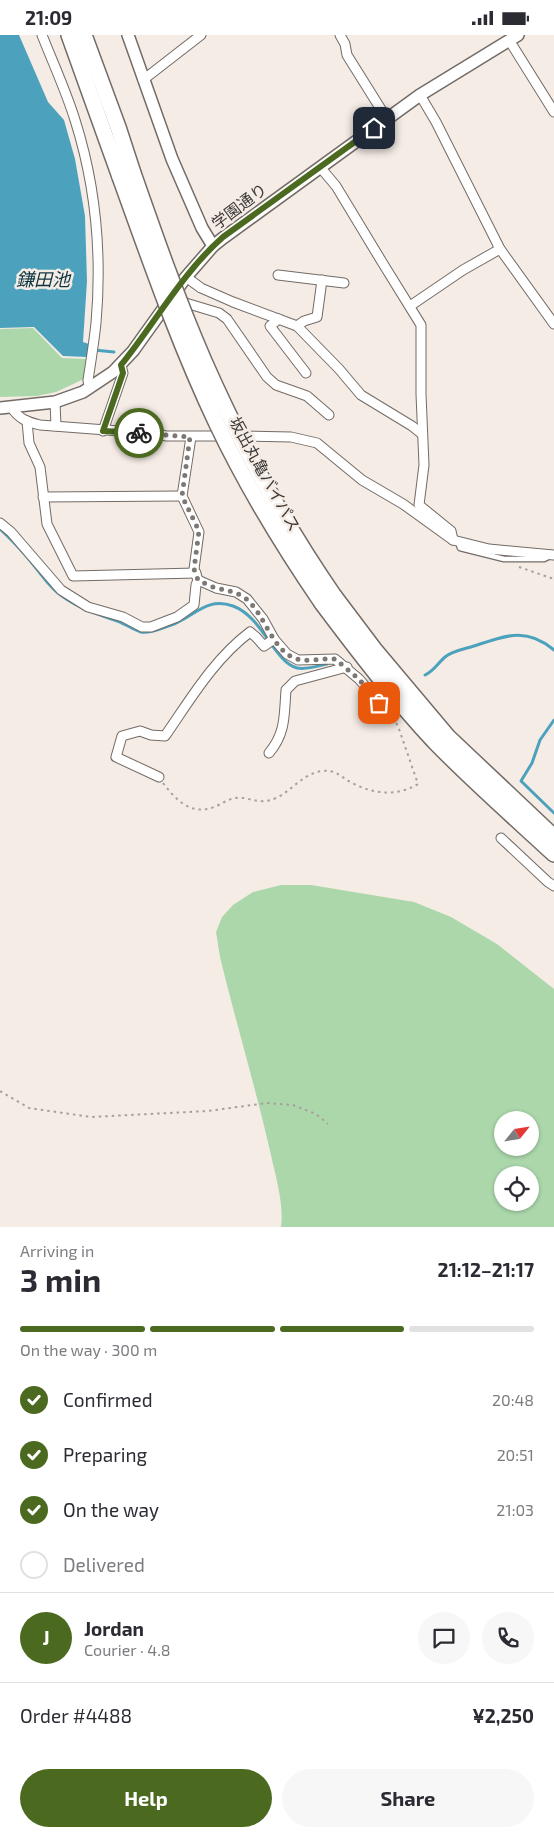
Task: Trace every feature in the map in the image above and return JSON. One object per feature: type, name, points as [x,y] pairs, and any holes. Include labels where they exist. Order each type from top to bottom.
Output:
[{"type":"highway","points":[[65,35],[82,70]]},
{"type":"highway","name":"坂出丸亀バイパス","points":[[69,35],[204,360],[251,460],[312,564],[328,599],[392,703],[554,854]]},
{"type":"highway","name":"坂出丸亀バイパス","points":[[85,35],[118,127],[126,175]]},
{"type":"highway","name":"坂出丸亀バイパス","points":[[328,599],[374,649],[448,737],[554,837]]},
{"type":"street","points":[[42,35],[75,119],[93,196],[98,229],[96,325],[88,380],[89,388]]},
{"type":"street","points":[[128,35],[172,159],[202,228],[213,246]]},
{"type":"street","points":[[143,80],[201,35]]},
{"type":"street","points":[[340,35],[345,44],[347,55],[387,119]]},
{"type":"street","points":[[514,38],[554,112]]},
{"type":"street","name":"学園通り","points":[[6,407],[55,402],[89,388],[121,365],[186,277],[213,246],[420,95],[514,38]]},
{"type":"street","points":[[420,95],[436,121],[500,249],[554,324]]},
{"type":"street","points":[[320,167],[336,186],[421,325],[424,465],[419,505],[451,531],[455,541]]},
{"type":"street","points":[[410,306],[463,270],[500,249]]},
{"type":"street","points":[[278,275],[344,283]]},
{"type":"street","points":[[186,277],[209,291],[297,326],[339,369],[361,395],[422,435]]},
{"type":"street","points":[[297,326],[304,321],[317,317],[322,280]]},
{"type":"street","points":[[172,297],[219,313],[227,319],[267,377],[276,385],[307,397],[329,415]]},
{"type":"street","points":[[279,319],[270,327],[306,373]]},
{"type":"street","points":[[103,431],[123,373],[121,365]]},
{"type":"street","points":[[55,402],[56,426]]},
{"type":"street","points":[[6,407],[27,421],[56,426],[190,437],[291,437],[317,443],[362,479],[403,504],[455,541],[489,549],[554,555]]},
{"type":"street","points":[[27,421],[29,443],[40,467],[47,524],[73,576],[197,576],[216,588],[236,592],[247,599],[263,619],[271,641],[286,654],[298,660],[335,659],[346,667],[384,708],[392,703]]},
{"type":"street","points":[[0,523],[11,532],[61,590],[88,607],[123,617],[142,627],[151,627],[177,617],[194,605],[197,576],[194,569],[199,531],[182,496],[190,437]]},
{"type":"street","points":[[43,497],[182,496]]},
{"type":"street","points":[[159,777],[116,757],[122,736],[140,731],[164,736],[190,699],[236,643],[250,633],[264,646],[271,641]]},
{"type":"street","points":[[269,753],[278,743],[282,732],[286,690],[295,681],[346,667]]},
{"type":"street","points":[[501,838],[554,886]]},
{"type":"lane","points":[[455,541],[460,548],[504,559],[544,559],[554,555]]},
{"type":"path","points":[[504,559],[518,567],[554,579]]},
{"type":"path","points":[[159,777],[173,795],[185,806],[199,811],[235,798],[262,802],[277,797],[308,775],[323,771],[336,772],[369,791],[393,793],[409,789],[418,784],[392,703]]},
{"type":"path","points":[[0,1091],[28,1108],[91,1117],[208,1111],[267,1103],[293,1105],[316,1114],[328,1124]]},
{"type":"green space","points":[[33,328],[62,358],[87,359],[84,379],[56,392],[37,396],[0,397],[0,329]]},
{"type":"green space","points":[[281,885],[311,885],[414,902],[451,917],[497,944],[554,989],[554,1227],[281,1227],[282,1218],[277,1182],[220,957],[216,932],[222,917],[233,905],[253,892]]},
{"type":"water","name":"鎌田池","points":[[0,35],[19,35],[48,102],[64,120],[75,159],[85,216],[87,281],[83,342],[89,344],[87,357],[63,356],[34,327],[0,328]]},
{"type":"waterway","points":[[94,350],[114,352]]},
{"type":"waterway","points":[[0,529],[58,593],[76,605],[138,631],[153,631],[174,624],[209,605],[224,604],[233,606],[252,619],[289,664],[305,669],[327,664]]},
{"type":"waterway","points":[[425,675],[451,653],[515,635],[534,638],[554,650]]},
{"type":"waterway","points":[[554,720],[540,740],[532,763],[521,781],[554,813]]},
{"type":"way so far","points":[[139,433],[190,437],[182,496],[199,531],[194,569],[198,580],[216,588],[236,592],[247,599],[286,654],[298,660],[335,659],[359,679],[379,703]]},
{"type":"route","points":[[139,433],[103,431],[120,384],[123,373],[121,365],[186,277],[223,237],[374,128]]}]
